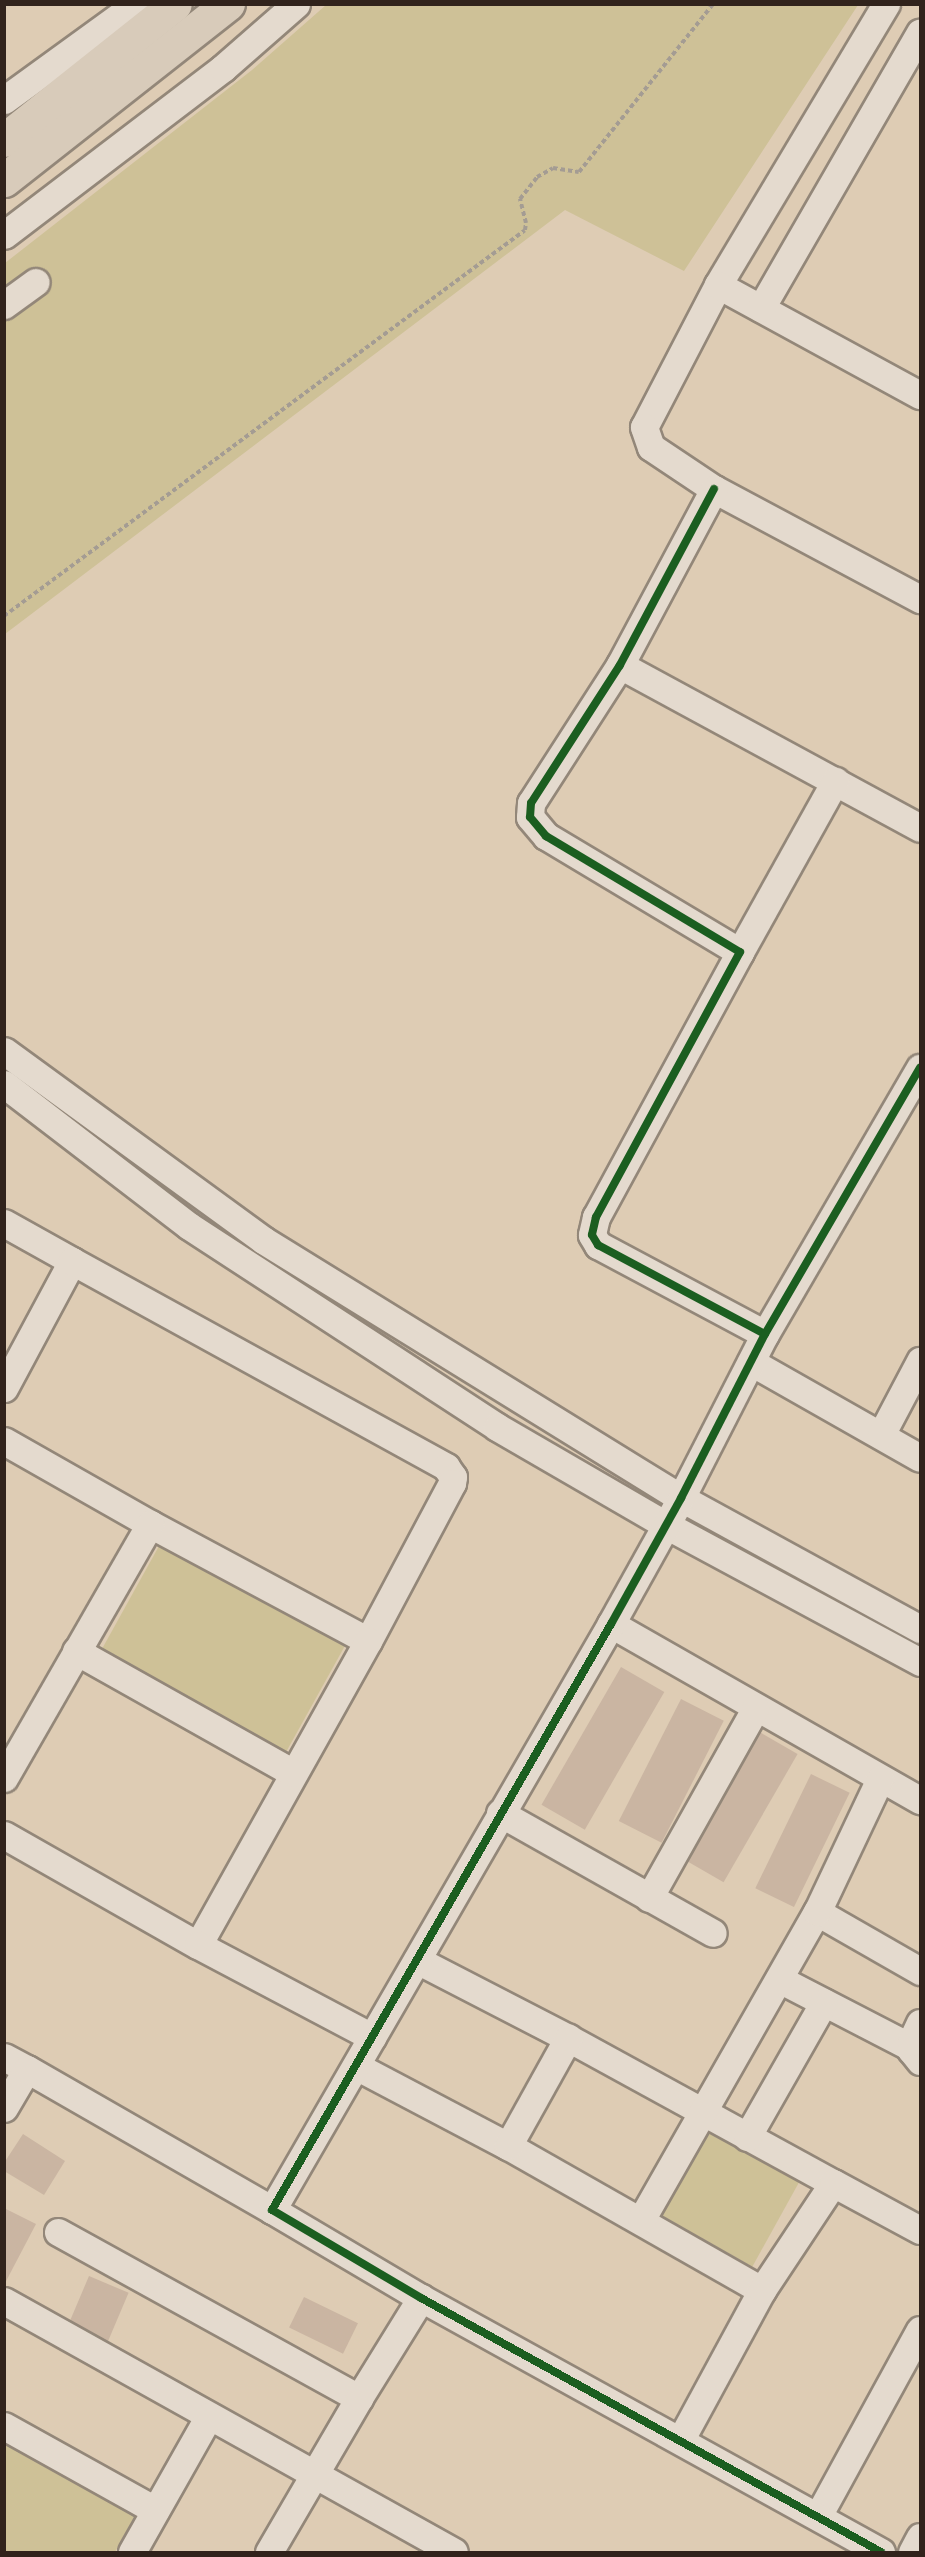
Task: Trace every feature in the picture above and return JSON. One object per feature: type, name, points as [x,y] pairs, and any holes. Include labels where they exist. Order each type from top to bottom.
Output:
[{"type":"highway","points":[[4,140],[174,4]]},
{"type":"highway","points":[[4,180],[228,4]]},
{"type":"street","points":[[4,100],[136,4]]},
{"type":"street","points":[[4,235],[223,68],[296,4]]},
{"type":"street","points":[[886,4],[718,285],[644,427],[651,447],[714,489],[921,599]]},
{"type":"street","points":[[761,308],[921,33]]},
{"type":"street","points":[[4,305],[36,282]]},
{"type":"street","points":[[718,285],[921,396]]},
{"type":"street","points":[[714,489],[620,665],[531,803],[530,817],[546,836],[741,952]]},
{"type":"street","points":[[620,665],[921,828]]},
{"type":"street","points":[[765,1334],[598,1245],[592,1235],[596,1217],[835,781]]},
{"type":"street","points":[[4,1051],[263,1240],[681,1498],[921,1629]]},
{"type":"street","points":[[272,2210],[611,1624],[681,1498],[765,1334],[918,1080]]},
{"type":"street","points":[[4,1084],[189,1226],[496,1427],[666,1525],[921,1662]]},
{"type":"street","points":[[4,1223],[446,1467],[450,1472],[452,1483],[368,1641],[292,1773],[198,1945]]},
{"type":"street","points":[[4,1388],[72,1261]]},
{"type":"street","points":[[880,1435],[921,1361]]},
{"type":"street","points":[[752,1362],[921,1458]]},
{"type":"street","points":[[4,1441],[150,1524],[368,1641]]},
{"type":"street","points":[[4,1778],[150,1524]]},
{"type":"street","points":[[611,1624],[880,1779],[921,1800]]},
{"type":"street","points":[[76,1652],[292,1773]]},
{"type":"street","points":[[649,1898],[755,1708]]},
{"type":"street","points":[[641,2220],[817,1912],[880,1779]]},
{"type":"street","points":[[500,1813],[713,1933]]},
{"type":"street","points":[[4,1835],[198,1945],[372,2037]]},
{"type":"street","points":[[817,1912],[921,1971]]},
{"type":"street","points":[[417,1960],[568,2038],[702,2113],[921,2230]]},
{"type":"street","points":[[779,1979],[917,2044]]},
{"type":"street","points":[[747,2137],[824,2002]]},
{"type":"street","points":[[508,2146],[568,2038]]},
{"type":"street","points":[[4,2108],[16,2062],[421,2298],[681,2439],[881,2553]]},
{"type":"street","points":[[356,2066],[508,2146],[762,2290]]},
{"type":"street","points":[[681,2439],[762,2290],[833,2183]]},
{"type":"street","points":[[58,2232],[358,2397]]},
{"type":"street","points":[[269,2553],[358,2397],[421,2298]]},
{"type":"street","points":[[8,2312],[209,2416],[454,2553]]},
{"type":"street","points":[[818,2516],[921,2330]]},
{"type":"street","points":[[132,2553],[209,2416]]},
{"type":"street","points":[[4,2426],[155,2510]]},
{"type":"street","points":[[912,2553],[921,2537]]},
{"type":"path","points":[[4,616],[525,230],[526,223],[520,199],[537,177],[553,168],[579,172],[713,4]]},
{"type":"shaded area","points":[[326,5],[858,5],[684,271],[565,210],[5,634],[5,263],[252,70]]},
{"type":"shaded area","points":[[164,1537],[349,1639],[283,1758],[98,1656]]},
{"type":"shaded area","points":[[704,2129],[799,2182],[752,2267],[657,2214]]},
{"type":"shaded area","points":[[4,2441],[135,2516],[115,2552],[5,2552]]},
{"type":"building","points":[[621,1667],[664,1692],[585,1830],[542,1805]]},
{"type":"building","points":[[681,1699],[724,1721],[662,1843],[619,1821]]},
{"type":"building","points":[[756,1730],[798,1754],[724,1882],[682,1858]]},
{"type":"building","points":[[811,1774],[850,1793],[794,1907],[755,1888]]},
{"type":"building","points":[[23,2134],[65,2161],[44,2195],[4,2171],[4,2163]]},
{"type":"building","points":[[4,2208],[36,2224],[4,2285]]},
{"type":"building","points":[[89,2276],[129,2293],[105,2348],[66,2331]]},
{"type":"building","points":[[304,2297],[358,2323],[343,2354],[289,2328]]},
{"type":"cycle path","points":[[714,489],[620,665],[531,803],[530,817],[546,836],[740,952],[596,1217],[592,1235],[598,1245],[765,1334]]},
{"type":"cycle path","points":[[881,2552],[421,2298],[272,2210],[611,1624],[681,1498],[765,1334],[920,1068]]}]
